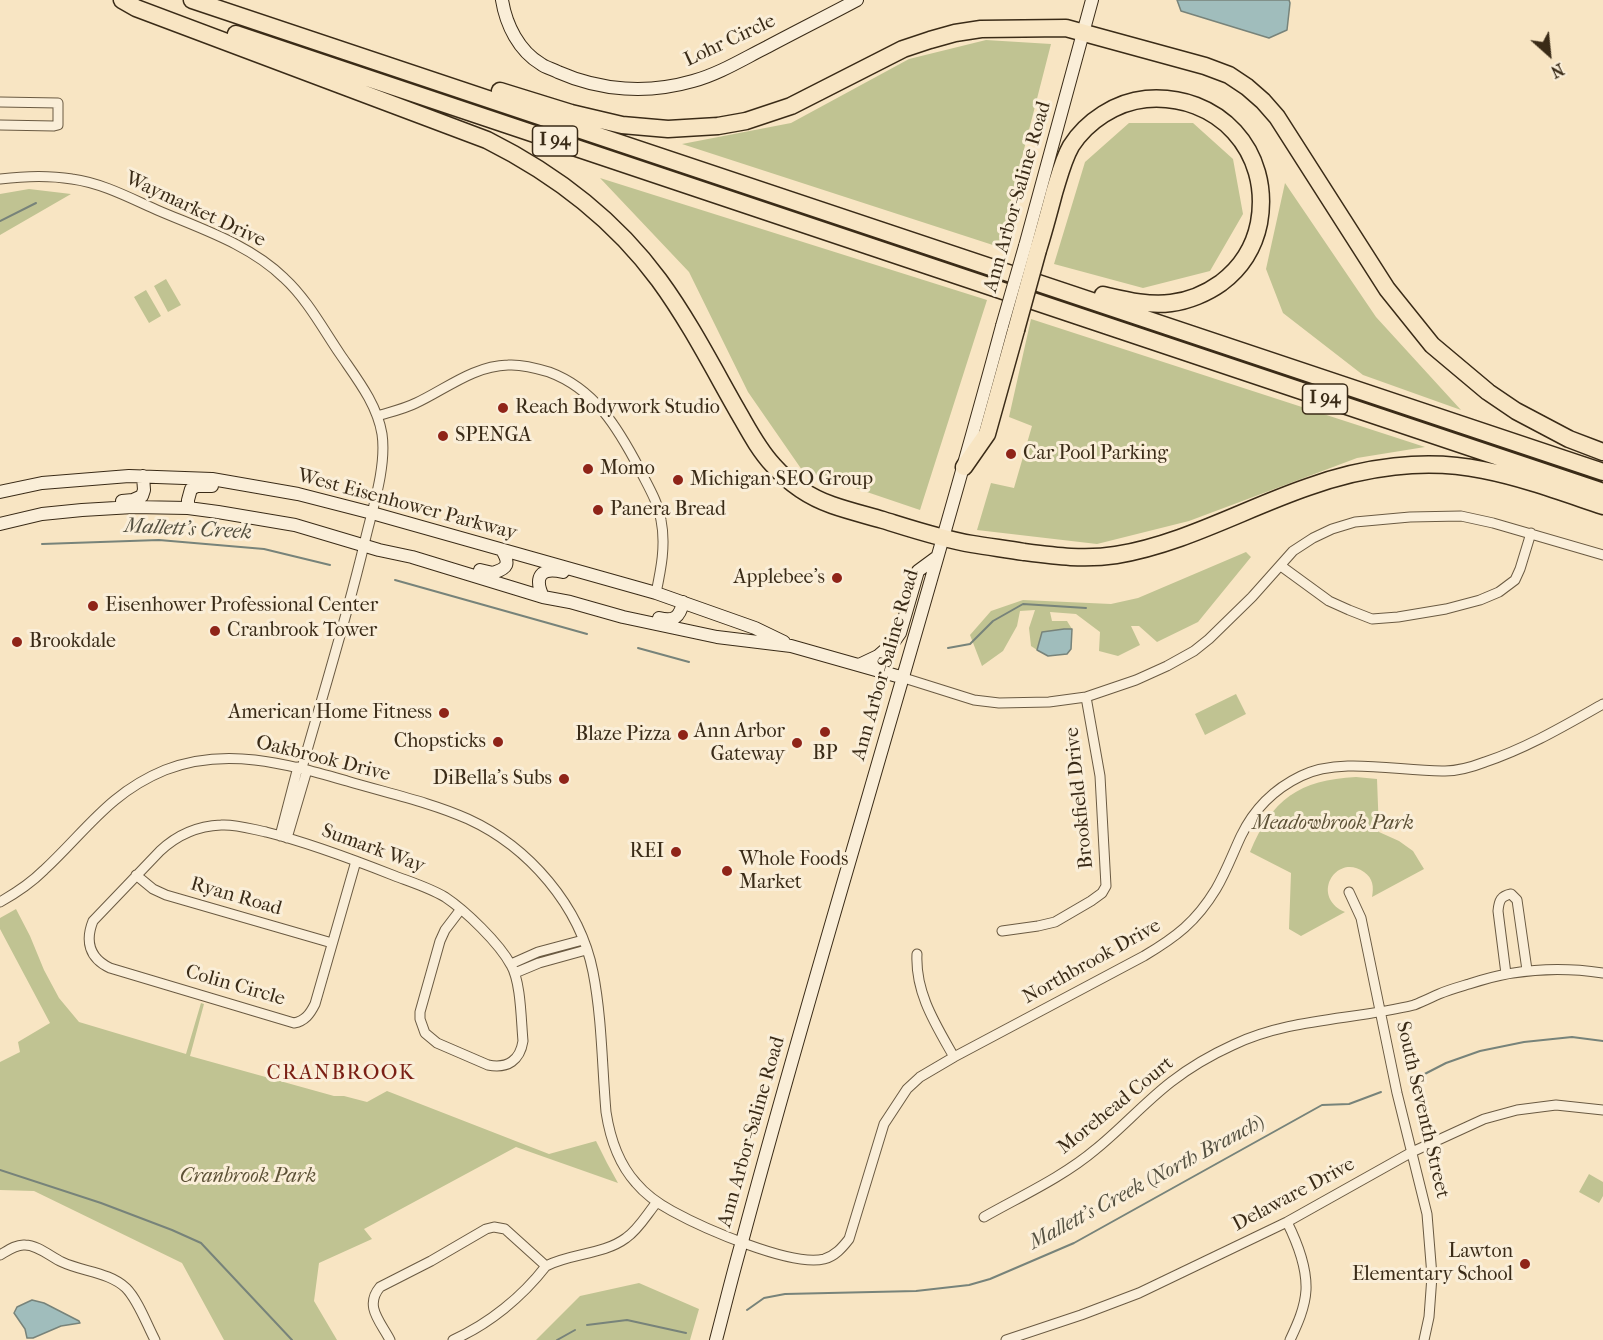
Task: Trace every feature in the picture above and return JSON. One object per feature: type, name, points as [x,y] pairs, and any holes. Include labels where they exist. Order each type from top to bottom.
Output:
[{"type":"highway","points":[[122,0],[136,8],[477,136],[539,168],[587,203],[639,254],[674,300],[756,443],[770,463],[799,489],[833,505],[943,538],[1066,557],[1113,555],[1142,550],[1308,486],[1338,477],[1395,466],[1454,466],[1484,470],[1603,506]]},
{"type":"highway","name":"I 94","points":[[136,0],[1603,492]]},
{"type":"highway","name":"I 94","points":[[192,0],[1603,472]]},
{"type":"highway","points":[[366,57],[422,67],[602,121],[644,128],[691,129],[746,121],[780,110],[813,96],[903,50],[930,40],[981,29],[1066,28],[1204,66],[1229,75],[1263,100],[1387,289],[1432,345],[1488,392],[1516,411],[1569,439],[1603,452]]},
{"type":"highway","points":[[964,467],[987,434],[1009,328],[1031,248],[1064,161],[1072,145],[1084,130],[1097,118],[1117,107],[1135,100],[1159,98],[1203,108],[1224,121],[1239,136],[1259,176],[1262,197],[1257,231],[1250,250],[1229,276],[1213,288],[1193,298],[1172,303],[1152,304],[1091,292],[1053,288]]},
{"type":"main road","name":"Lohr Circle","points":[[502,4],[513,35],[523,49],[541,64],[573,78],[603,86],[645,90],[669,87],[708,76],[857,0]]},
{"type":"main road","name":"Ann Arbor-Saline Road","points":[[1031,248],[1092,0]]},
{"type":"main road","name":"Ann Arbor-Saline Road","points":[[716,1340],[741,1242],[964,467]]},
{"type":"main road","name":"West Eisenhower Parkway","points":[[0,492],[42,483],[143,476],[212,478],[298,494],[656,593],[755,628],[791,646]]},
{"type":"main road","points":[[42,514],[65,505],[137,499],[143,494],[143,476]]},
{"type":"main road","points":[[188,508],[191,489],[197,486],[207,485],[281,496],[298,494]]},
{"type":"main road","name":"West Eisenhower Parkway","points":[[0,524],[42,514],[133,507],[188,508],[295,525],[412,557],[543,597],[717,637],[791,646],[904,678]]},
{"type":"main road","points":[[412,557],[428,556],[494,573],[501,570],[507,563],[502,550]]},
{"type":"main road","points":[[859,665],[878,656],[900,633],[918,571],[937,557]]},
{"type":"main road","points":[[543,597],[538,586],[538,579],[543,573],[550,571],[558,571],[623,589],[633,587]]},
{"type":"main road","points":[[570,602],[582,599],[668,621],[680,613],[683,602]]},
{"type":"street","points":[[0,102],[58,103],[57,125],[0,125]]},
{"type":"street","name":"Waymarket Drive","points":[[0,179],[20,176],[74,179],[128,197],[249,251],[281,275],[299,294],[363,388],[377,416],[382,435],[379,482],[364,545],[283,837]]},
{"type":"street","points":[[377,416],[404,409],[459,379],[500,366],[531,367],[570,382],[587,393],[610,419],[656,502],[664,545],[656,593]]},
{"type":"street","name":"Brookfield Drive","points":[[904,678],[974,700],[999,703],[1049,702],[1086,697],[1136,680],[1194,651],[1230,619],[1293,551],[1332,529],[1355,522],[1410,517],[1461,516],[1603,555]]},
{"type":"street","points":[[1281,566],[1329,601],[1348,610],[1372,619],[1398,617],[1446,609],[1480,600],[1499,592],[1515,580],[1531,534]]},
{"type":"street","name":"Brookfield Drive","points":[[1002,931],[1055,922],[1091,901],[1106,886],[1100,776],[1086,697]]},
{"type":"street","name":"Northbrook Drive","points":[[586,950],[596,993],[609,1131],[625,1168],[634,1181],[657,1202],[693,1222],[741,1242],[773,1253],[808,1261],[826,1259],[839,1251],[849,1239],[884,1124],[907,1089],[920,1077],[1144,956],[1190,925],[1216,890],[1242,833],[1254,813],[1270,796],[1301,775],[1335,766],[1446,771],[1461,769],[1501,757],[1531,744],[1603,704]]},
{"type":"street","name":"Oakbrook Drive","points":[[0,902],[45,870],[94,818],[116,799],[153,776],[182,765],[204,760],[228,758],[263,760],[302,768],[433,806],[470,820],[490,831],[522,854],[558,894],[575,922],[586,950]]},
{"type":"street","name":"Sumark Way","points":[[136,875],[171,841],[195,829],[224,825],[238,826],[328,850],[438,893],[461,909],[480,927],[511,964],[515,973],[523,1041],[522,1050],[512,1062],[496,1067],[437,1043],[425,1033],[422,1026],[420,1012],[440,941],[445,930],[461,909]]},
{"type":"street","name":"Colin Circle","points":[[136,875],[93,921],[89,931],[92,953],[101,964],[294,1023],[306,1019],[315,1004],[356,861]]},
{"type":"street","name":"Ryan Road","points":[[136,875],[153,889],[166,895],[332,943]]},
{"type":"street","name":"South Seventh Street","points":[[1348,892],[1361,918],[1397,1093],[1427,1214],[1432,1276],[1429,1317],[1424,1340]]},
{"type":"street","points":[[1506,974],[1498,902],[1503,896],[1511,894],[1517,900],[1527,970]]},
{"type":"street","points":[[511,964],[538,952],[583,940]]},
{"type":"street","points":[[515,973],[539,963],[586,950]]},
{"type":"street","points":[[917,954],[918,983],[926,1005],[954,1058]]},
{"type":"street","name":"Morehead Court","points":[[984,1217],[1078,1163],[1096,1150],[1171,1082],[1232,1045],[1270,1030],[1381,1013],[1416,1004],[1472,982],[1527,970],[1550,968],[1603,973]]},
{"type":"street","name":"Delaware Drive","points":[[1006,1340],[1130,1297],[1287,1222],[1412,1152],[1484,1119],[1517,1110],[1556,1105],[1603,1110]]},
{"type":"street","points":[[453,1340],[501,1311],[546,1266],[561,1259],[602,1249],[627,1238],[657,1202]]},
{"type":"street","points":[[1287,1222],[1302,1260],[1306,1290],[1300,1320],[1290,1340]]},
{"type":"street","points":[[390,1340],[373,1308],[372,1301],[380,1287],[431,1261],[486,1228],[505,1228],[546,1266]]},
{"type":"street","points":[[0,1256],[16,1246],[25,1245],[34,1247],[80,1270],[111,1278],[128,1289],[155,1340]]},
{"type":"green space","points":[[986,40],[1051,44],[999,247],[682,144],[791,123],[909,59]]},
{"type":"green space","points":[[1129,123],[1193,123],[1233,159],[1243,214],[1210,271],[1143,288],[1054,264],[1085,162]]},
{"type":"green space","points":[[600,178],[987,300],[920,510],[802,470],[748,392],[689,272]]},
{"type":"green space","points":[[1285,183],[1376,317],[1461,410],[1363,375],[1283,313],[1266,269]]},
{"type":"green space","points":[[29,189],[71,194],[0,235],[0,194]]},
{"type":"green space","points":[[166,279],[181,305],[168,312],[154,286]]},
{"type":"green space","points":[[146,290],[161,316],[149,323],[134,297]]},
{"type":"green space","points":[[1031,319],[1425,447],[1357,458],[1189,521],[1097,544],[977,530],[991,483],[1014,488],[1032,426],[1009,417]]},
{"type":"green space","points":[[1246,552],[1251,557],[1198,622],[1157,642],[1139,626],[1131,626],[1140,645],[1118,656],[1099,651],[1100,632],[1076,614],[1050,612],[1052,621],[1067,621],[1072,629],[1042,632],[1037,650],[1031,646],[1029,628],[1035,610],[1020,611],[1017,626],[1003,651],[982,666],[970,635],[991,611],[1023,600],[1111,604],[1138,598]]},
{"type":"green space","points":[[1236,694],[1246,714],[1205,735],[1195,714]]},
{"type":"green space","name":"Meadowbrook Park","points":[[1356,777],[1377,779],[1379,832],[1399,841],[1413,851],[1424,869],[1372,897],[1372,883],[1364,872],[1354,867],[1337,872],[1328,887],[1329,896],[1334,905],[1345,912],[1301,936],[1289,929],[1291,873],[1250,852],[1268,818],[1290,796],[1318,783]]},
{"type":"green space","name":"Cranbrook Park","points":[[16,909],[59,998],[79,1022],[186,1054],[201,1003],[204,1004],[190,1056],[334,1096],[367,1102],[387,1091],[549,1154],[596,1141],[618,1183],[516,1147],[364,1229],[372,1239],[319,1263],[314,1301],[337,1340],[224,1340],[182,1263],[34,1191],[0,1190],[0,1062],[20,1052],[18,1042],[50,1023],[0,929],[0,918]]},
{"type":"green space","points":[[1589,1174],[1603,1182],[1603,1196],[1599,1203],[1579,1192]]},
{"type":"green space","points":[[639,1283],[699,1309],[690,1340],[536,1340],[580,1296]]},
{"type":"water","points":[[1177,0],[1289,0],[1287,30],[1269,38],[1181,11]]},
{"type":"water","points":[[1072,629],[1071,649],[1067,654],[1048,656],[1037,650],[1042,632]]},
{"type":"water","points":[[32,1300],[44,1303],[80,1323],[61,1326],[33,1338],[27,1338],[25,1329],[14,1313],[17,1307]]},
{"type":"waterway","points":[[0,221],[36,203]]},
{"type":"waterway","name":"Mallett's Creek","points":[[42,544],[159,540],[264,549],[330,565]]},
{"type":"waterway","name":"Mallett's Creek","points":[[395,580],[587,634]]},
{"type":"waterway","name":"Mallett's Creek","points":[[948,648],[970,644],[993,621],[1023,604],[1086,608]]},
{"type":"waterway","name":"Mallett's Creek","points":[[638,648],[689,662]]},
{"type":"waterway","name":"Mallett's Creek (North Branch)","points":[[1413,1080],[1446,1063],[1480,1051],[1524,1042],[1572,1037],[1603,1041]]},
{"type":"waterway","name":"Mallett's Creek (North Branch)","points":[[747,1310],[764,1298],[785,1294],[916,1291],[969,1285],[990,1279],[1074,1243],[1322,1105],[1349,1104],[1381,1092]]},
{"type":"waterway","name":"Mallett's Creek (North Branch)","points":[[0,1170],[101,1203],[201,1243],[292,1340]]},
{"type":"waterway","name":"Mallett's Creek (North Branch)","points":[[587,1325],[627,1320],[686,1333]]},
{"type":"waterway","name":"Mallett's Creek (North Branch)","points":[[557,1340],[575,1330]]},
{"type":"place","name":"Reach Bodywork Studio","points":[[503,408]]},
{"type":"place","name":"SPENGA","points":[[443,436]]},
{"type":"place","name":"Car Pool Parking","points":[[1011,454]]},
{"type":"place","name":"Momo","points":[[588,469]]},
{"type":"place","name":"Michigan SEO Group","points":[[678,480]]},
{"type":"place","name":"Panera Bread","points":[[598,510]]},
{"type":"place","name":"Applebee's","points":[[837,578]]},
{"type":"place","name":"Eisenhower Professional Center","points":[[93,606]]},
{"type":"place","name":"Cranbrook Tower","points":[[215,631]]},
{"type":"place","name":"Brookdale","points":[[17,642]]},
{"type":"place","name":"American Home Fitness","points":[[444,713]]},
{"type":"place","name":"BP","points":[[825,732]]},
{"type":"place","name":"Blaze Pizza","points":[[683,735]]},
{"type":"place","name":"Chopsticks","points":[[498,742]]},
{"type":"place","name":"Ann Arbor Gateway","points":[[797,743]]},
{"type":"place","name":"DiBella's Subs","points":[[564,779]]},
{"type":"place","name":"REI","points":[[676,852]]},
{"type":"place","name":"Whole Foods Market","points":[[727,871]]},
{"type":"place","name":"Lawton Elementary School","points":[[1525,1264]]},
{"type":"district","name":"CRANBROOK","points":[[341,1074]]}]
